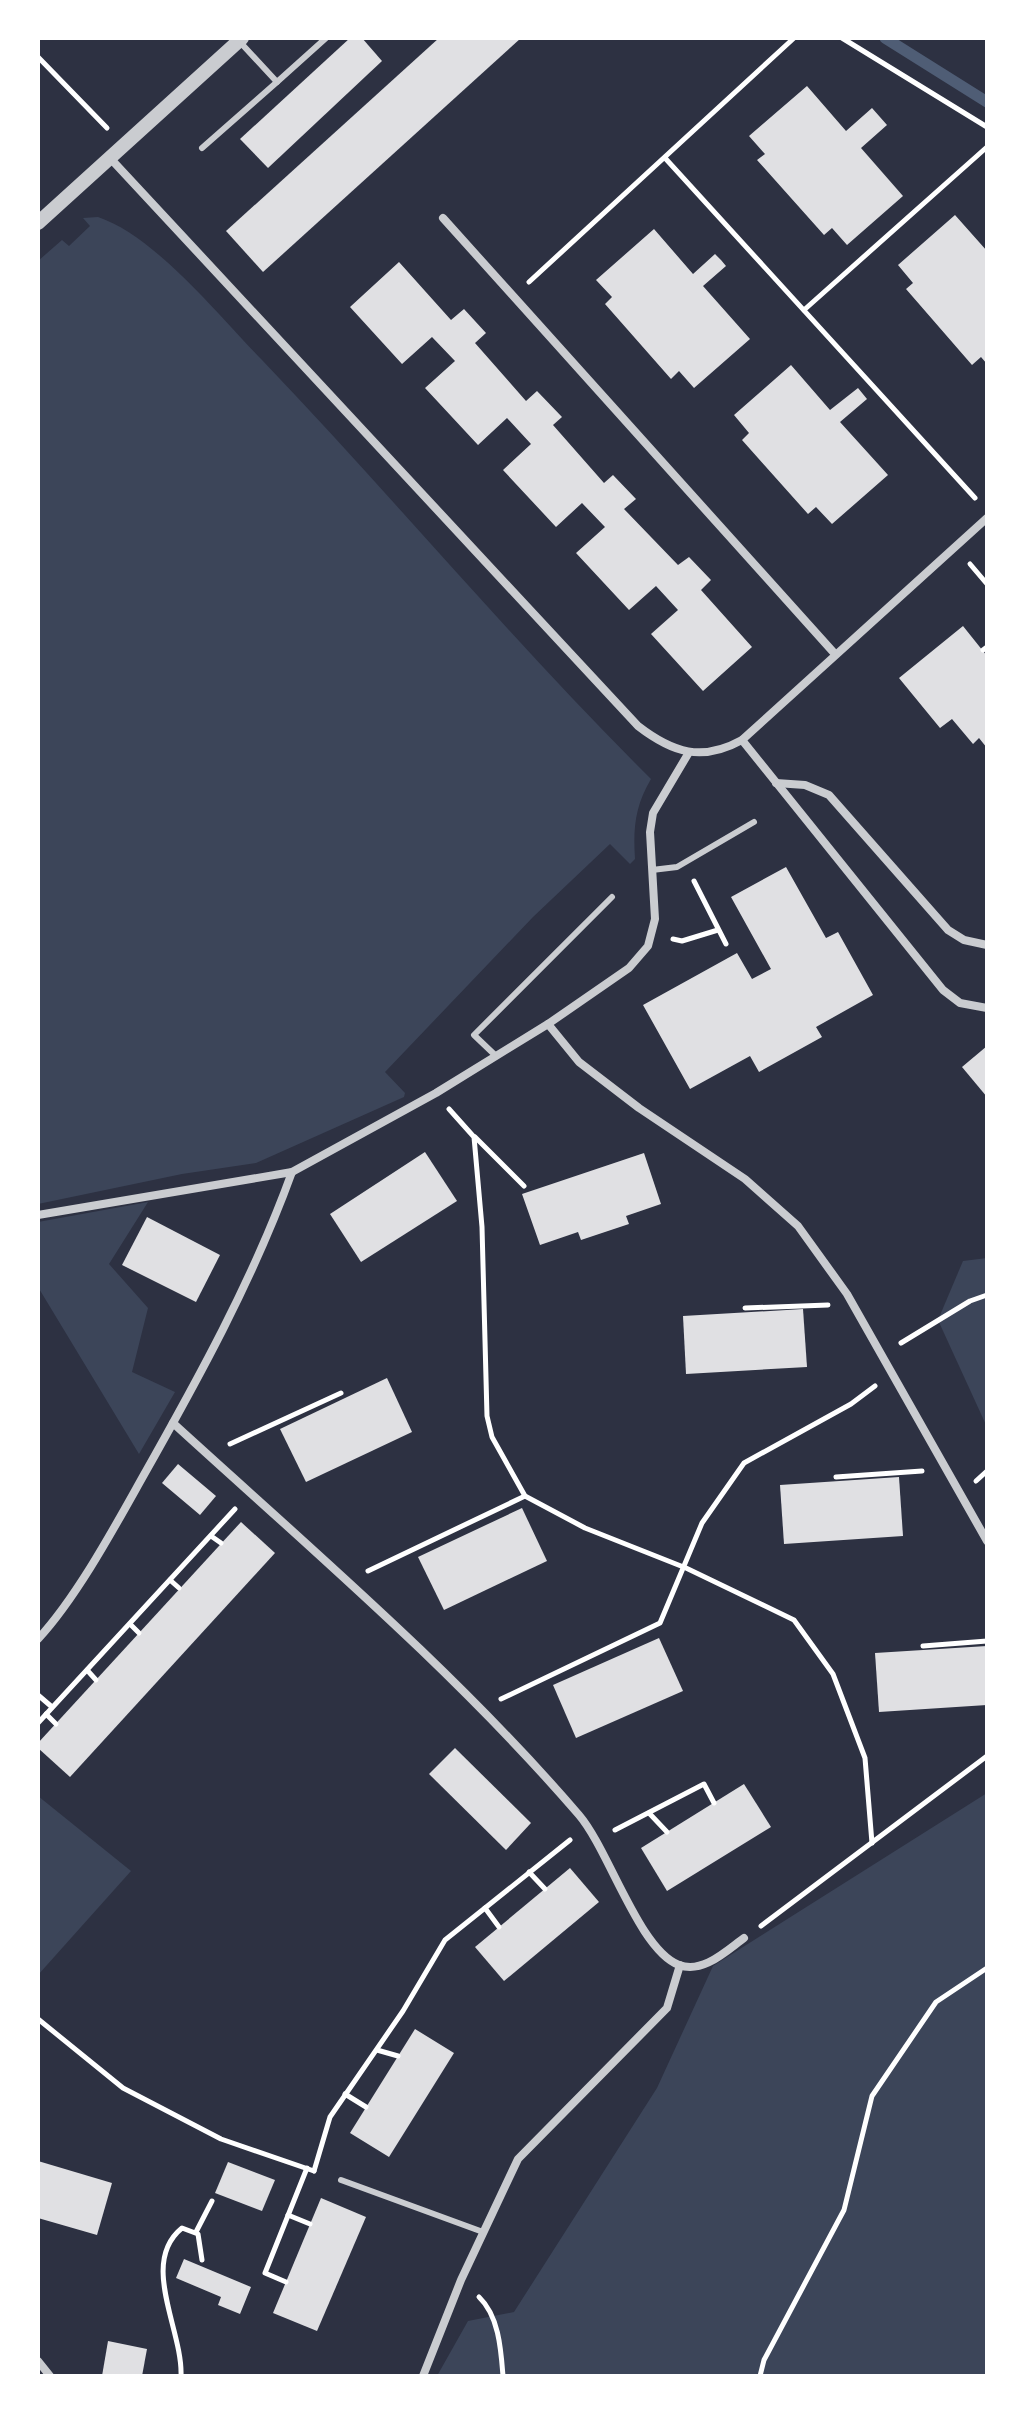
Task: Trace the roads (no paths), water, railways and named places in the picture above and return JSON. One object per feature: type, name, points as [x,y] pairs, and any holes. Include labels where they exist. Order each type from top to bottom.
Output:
[{"type":"street","points":[[38,223],[241,39]]},
{"type":"street","points":[[110,158],[638,726],[671,748],[688,754],[715,752],[742,740],[987,518]]},
{"type":"street","points":[[443,218],[835,654]]},
{"type":"street","points":[[742,740],[943,990],[960,1003],[987,1008]]},
{"type":"street","points":[[38,1215],[292,1172],[436,1093],[548,1024],[629,968],[648,946],[655,919],[653,813],[688,754]]},
{"type":"street","points":[[776,783],[805,785],[829,795],[948,930],[964,940],[987,945]]},
{"type":"street","points":[[548,1024],[579,1062],[780,1207],[813,1244],[847,1294],[987,1541]]},
{"type":"street","points":[[38,1639],[116,1524],[173,1423],[267,1242],[292,1172]]},
{"type":"street","points":[[173,1423],[450,1679],[587,1827],[651,1943],[680,1965],[710,1963],[744,1938]]},
{"type":"street","points":[[423,2376],[461,2280],[518,2159],[667,2008],[680,1965]]},
{"type":"street","points":[[38,2361],[50,2376]]},
{"type":"lane","points":[[202,148],[326,38]]},
{"type":"lane","points":[[241,39],[277,82]]},
{"type":"lane","points":[[652,870],[684,862],[754,822]]},
{"type":"lane","points":[[496,1056],[474,1035],[612,897]]},
{"type":"lane","points":[[341,2180],[483,2232]]},
{"type":"waterway","points":[[885,38],[987,102]]}]
